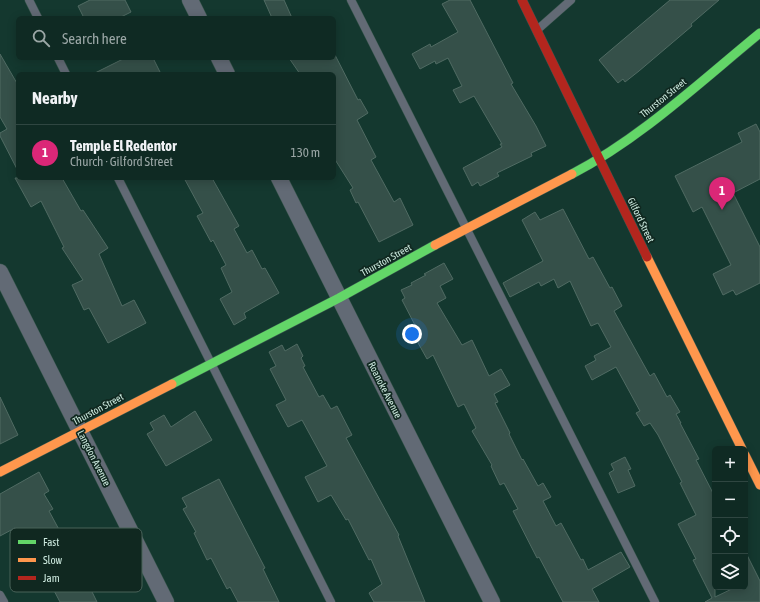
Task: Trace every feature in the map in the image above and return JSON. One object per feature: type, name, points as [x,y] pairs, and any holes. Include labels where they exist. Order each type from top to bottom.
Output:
[{"type":"street","points":[[190,0],[198,16]]},
{"type":"street","name":"Gilford Street","points":[[522,0],[598,158],[741,446]]},
{"type":"street","name":"Thurston Street","points":[[0,472],[339,298],[598,158],[642,130],[760,33]]},
{"type":"street","points":[[220,60],[226,72]]},
{"type":"street","name":"Roanoke Avenue","points":[[280,180],[492,602]]},
{"type":"street","name":"Langdon Avenue","points":[[0,272],[129,528]]},
{"type":"street","points":[[748,461],[760,485]]},
{"type":"street","name":"Langdon Avenue","points":[[142,554],[166,602]]},
{"type":"lane","points":[[29,0],[37,16]]},
{"type":"lane","points":[[351,0],[655,602]]},
{"type":"lane","points":[[537,31],[571,0]]},
{"type":"lane","points":[[59,60],[65,72]]},
{"type":"lane","points":[[119,180],[331,602]]},
{"type":"lane","points":[[0,595],[4,602]]},
{"type":"building","points":[[90,0],[125,0],[131,12],[123,16],[83,16],[78,6]]},
{"type":"building","points":[[264,0],[284,0],[291,16],[271,16]]},
{"type":"building","points":[[450,0],[470,0],[513,83],[511,84],[546,146],[531,153],[532,156],[497,173],[499,176],[480,186],[478,182],[472,186],[463,168],[502,147],[500,144],[502,144],[474,96],[460,103],[453,90],[462,86],[448,58],[436,64],[435,61],[420,69],[412,54],[430,44],[431,47],[458,32],[442,4]]},
{"type":"building","points":[[670,0],[719,0],[691,24],[692,26],[639,71],[625,82],[623,79],[618,83],[599,60]]},
{"type":"building","points":[[0,54],[16,82],[16,167],[0,136],[0,133],[7,129],[0,117]]},
{"type":"building","points":[[336,57],[358,100],[360,99],[368,113],[357,120],[376,157],[371,160],[394,202],[400,198],[413,225],[379,242],[358,202],[356,203],[350,190],[353,188],[336,161],[336,72],[299,72],[290,60],[336,60]]},
{"type":"building","points":[[121,60],[154,60],[160,72],[97,72]]},
{"type":"building","points":[[756,124],[760,132],[760,179],[733,193],[760,247],[760,283],[736,295],[733,290],[723,295],[713,274],[731,265],[702,207],[693,212],[675,176],[742,142],[738,133]]},
{"type":"building","points":[[16,180],[63,180],[81,211],[83,210],[108,248],[99,254],[122,306],[134,300],[146,323],[108,343],[89,308],[84,310],[72,285],[83,280],[62,248],[64,247],[41,201],[31,207]]},
{"type":"building","points":[[185,180],[213,180],[239,226],[234,229],[247,253],[252,250],[262,269],[265,268],[279,293],[244,313],[246,318],[234,325],[220,299],[232,292],[221,268],[226,265],[213,240],[211,242],[197,216],[203,213]]},
{"type":"building","points":[[563,209],[589,259],[593,257],[622,306],[614,311],[650,376],[654,373],[667,397],[670,395],[680,412],[676,414],[699,459],[696,460],[712,491],[712,590],[715,590],[715,597],[730,590],[748,590],[748,557],[760,581],[760,602],[705,602],[712,598],[693,560],[696,559],[678,524],[696,515],[680,483],[682,482],[658,435],[650,423],[644,426],[636,413],[640,411],[616,367],[592,380],[585,366],[596,360],[594,356],[611,347],[598,323],[591,326],[570,281],[558,288],[554,279],[541,286],[539,282],[510,297],[503,283],[543,261],[522,220],[535,212],[540,220]]},
{"type":"building","points":[[444,263],[453,279],[440,286],[446,298],[437,303],[462,345],[472,340],[489,376],[501,369],[510,385],[494,394],[498,402],[495,403],[522,460],[523,459],[538,486],[543,483],[551,497],[543,501],[556,526],[561,523],[588,570],[621,552],[630,567],[592,589],[599,602],[563,602],[539,557],[537,558],[513,511],[518,509],[504,483],[500,485],[491,466],[492,465],[472,431],[476,428],[464,404],[458,407],[433,355],[427,359],[412,332],[417,329],[402,300],[405,298],[401,290],[412,285],[411,283],[426,275],[424,274]]},
{"type":"building","points":[[297,344],[303,356],[301,358],[305,366],[303,367],[319,397],[323,395],[331,409],[337,406],[352,435],[346,438],[399,535],[398,536],[425,602],[374,602],[369,593],[382,584],[371,559],[369,560],[348,519],[346,520],[331,495],[318,502],[305,477],[327,466],[302,420],[288,427],[276,405],[286,400],[270,369],[276,366],[269,352],[282,345],[285,351]]},
{"type":"building","points":[[0,397],[18,435],[0,444]]},
{"type":"building","points":[[195,411],[212,440],[166,466],[147,434],[154,430],[150,423],[164,415],[171,427]]},
{"type":"building","points":[[625,457],[631,469],[628,470],[635,486],[618,493],[609,473],[614,470],[611,464]]},
{"type":"building","points":[[39,472],[49,491],[44,494],[53,509],[49,511],[58,528],[10,528],[10,531],[0,536],[0,494]]},
{"type":"building","points":[[219,479],[265,568],[263,569],[279,602],[238,602],[230,587],[227,589],[211,558],[207,560],[194,533],[196,532],[183,509],[187,507],[182,498]]},
{"type":"building","points":[[55,592],[92,592],[97,602],[60,602]]},
{"type":"traffic: fast","points":[[572,174],[622,144],[692,90],[760,33]]},
{"type":"traffic: fast","points":[[172,384],[339,298],[435,245]]},
{"type":"traffic: slow","points":[[435,245],[572,174]]},
{"type":"traffic: slow","points":[[647,257],[741,446]]},
{"type":"traffic: slow","points":[[0,472],[172,384]]},
{"type":"traffic: slow","points":[[748,461],[760,485]]},
{"type":"traffic: jam","points":[[522,0],[647,257]]},
{"type":"place","name":"Temple El Redentor","points":[[722,210]]}]
